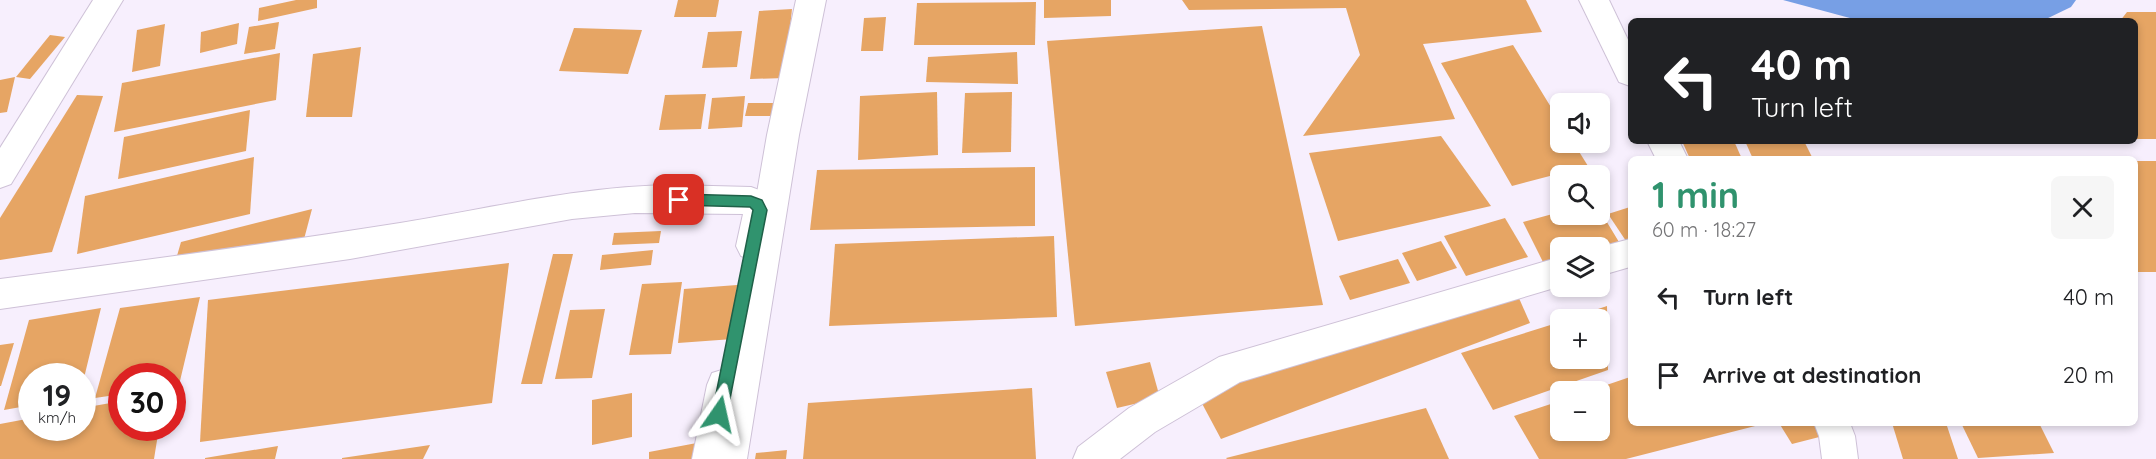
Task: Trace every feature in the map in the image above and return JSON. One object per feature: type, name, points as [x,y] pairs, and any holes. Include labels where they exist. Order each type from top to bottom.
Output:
[{"type":"street","points":[[0,175],[108,0]]},
{"type":"street","points":[[729,459],[783,135],[811,0]]},
{"type":"street","points":[[1594,0],[1628,70]]},
{"type":"street","points":[[0,294],[175,272],[403,237],[597,202],[700,199],[751,201],[758,204],[760,210],[710,459]]},
{"type":"street","points":[[1610,258],[1628,254]]},
{"type":"street","points":[[1091,459],[1142,420],[1231,368],[1550,276]]},
{"type":"street","points":[[1833,426],[1840,459]]},
{"type":"water","points":[[1783,0],[2076,0],[2071,7],[2048,18],[1850,18]]},
{"type":"building","points":[[296,0],[317,0],[317,8],[258,21],[259,8]]},
{"type":"building","points":[[678,0],[719,0],[716,17],[674,17]]},
{"type":"building","points":[[1044,0],[1111,0],[1111,16],[1044,18]]},
{"type":"building","points":[[1182,0],[1526,0],[1542,32],[1423,44],[1455,119],[1303,136],[1360,55],[1346,8],[1189,10]]},
{"type":"building","points":[[1036,2],[1035,45],[914,45],[917,3]]},
{"type":"building","points":[[792,9],[785,78],[750,79],[759,11]]},
{"type":"building","points":[[2127,12],[2156,12],[2156,139],[2138,139],[2138,18],[2122,18]]},
{"type":"building","points":[[886,17],[883,51],[861,51],[864,18]]},
{"type":"building","points":[[279,22],[275,49],[244,54],[249,27]]},
{"type":"building","points":[[239,23],[237,44],[200,53],[201,32]]},
{"type":"building","points":[[165,24],[160,66],[132,72],[137,30]]},
{"type":"building","points":[[1262,26],[1323,305],[1075,326],[1047,41]]},
{"type":"building","points":[[574,28],[642,30],[628,74],[559,71]]},
{"type":"building","points":[[742,31],[737,67],[702,68],[708,32]]},
{"type":"building","points":[[50,35],[65,37],[30,79],[16,77]]},
{"type":"building","points":[[1513,45],[1550,106],[1550,153],[1580,153],[1587,165],[1550,165],[1550,176],[1512,186],[1441,63]]},
{"type":"building","points":[[361,47],[352,117],[306,117],[313,54]]},
{"type":"building","points":[[1017,52],[1018,84],[926,82],[928,57]]},
{"type":"building","points":[[280,53],[276,100],[114,132],[122,83]]},
{"type":"building","points":[[15,77],[7,112],[0,113],[0,80]]},
{"type":"building","points":[[937,92],[938,155],[858,160],[860,96]]},
{"type":"building","points":[[1012,92],[1011,152],[962,153],[965,93]]},
{"type":"building","points":[[706,94],[701,129],[659,130],[665,95]]},
{"type":"building","points":[[77,95],[103,96],[52,252],[0,260],[0,218]]},
{"type":"building","points":[[745,96],[742,127],[708,129],[712,98]]},
{"type":"building","points":[[748,103],[778,103],[776,116],[745,116]]},
{"type":"building","points":[[250,110],[246,151],[118,179],[124,137]]},
{"type":"building","points":[[1441,136],[1491,206],[1338,241],[1309,153]]},
{"type":"building","points":[[1683,144],[1735,144],[1741,156],[1689,156]]},
{"type":"building","points":[[1746,144],[1806,144],[1812,156],[1752,156]]},
{"type":"building","points":[[254,157],[250,214],[77,254],[85,196]]},
{"type":"building","points":[[2138,161],[2156,161],[2156,272],[2138,272]]},
{"type":"building","points":[[1035,167],[1035,226],[810,230],[817,170]]},
{"type":"building","points":[[1628,208],[1628,244],[1610,217],[1610,213]]},
{"type":"building","points":[[312,209],[303,243],[174,266],[181,242]]},
{"type":"building","points":[[1550,215],[1550,225],[1609,225],[1622,247],[1610,251],[1610,237],[1550,237],[1550,267],[1546,268],[1523,222]]},
{"type":"building","points":[[1505,218],[1528,257],[1466,276],[1444,236]]},
{"type":"building","points":[[661,231],[659,243],[612,245],[614,233]]},
{"type":"building","points":[[1054,236],[1057,317],[829,326],[835,244]]},
{"type":"building","points":[[1441,241],[1457,268],[1417,281],[1402,253]]},
{"type":"building","points":[[653,250],[651,265],[600,270],[602,255]]},
{"type":"building","points":[[553,254],[573,254],[542,384],[521,384]]},
{"type":"building","points":[[1398,259],[1410,283],[1350,300],[1339,276]]},
{"type":"building","points":[[509,263],[492,403],[200,442],[208,300]]},
{"type":"building","points":[[682,282],[671,354],[629,355],[642,284]]},
{"type":"building","points":[[737,285],[733,339],[678,343],[684,289]]},
{"type":"building","points":[[1514,287],[1530,323],[1221,439],[1198,396]]},
{"type":"building","points":[[200,297],[184,363],[108,363],[108,396],[96,398],[96,394],[120,308]]},
{"type":"building","points":[[101,308],[88,363],[18,363],[18,408],[4,410],[29,320]]},
{"type":"building","points":[[605,309],[592,378],[555,379],[570,310]]},
{"type":"building","points":[[1550,325],[1550,369],[1608,370],[1576,381],[1550,381],[1550,390],[1493,410],[1461,353]]},
{"type":"building","points":[[14,343],[1,386],[0,386],[0,345]]},
{"type":"building","points":[[1150,362],[1160,398],[1117,408],[1106,372]]},
{"type":"building","points":[[1628,378],[1628,426],[1755,426],[1626,459],[1539,459],[1514,416],[1550,404],[1550,441],[1610,441],[1610,384]]},
{"type":"building","points":[[1032,388],[1036,459],[803,459],[808,403]]},
{"type":"building","points":[[632,393],[632,437],[592,445],[592,400]]},
{"type":"building","points":[[108,403],[108,441],[157,441],[154,459],[0,459],[0,424],[18,421],[18,441],[96,441],[96,406]]},
{"type":"building","points":[[1426,408],[1449,459],[1226,458]]},
{"type":"building","points":[[1781,426],[1826,426],[1831,434],[1792,444]]},
{"type":"building","points":[[1893,426],[1947,426],[1958,459],[1903,459]]},
{"type":"building","points":[[1962,426],[2040,426],[2054,453],[1978,458]]},
{"type":"building","points":[[702,442],[703,459],[649,459],[649,452]]},
{"type":"building","points":[[430,445],[423,459],[342,459],[342,458]]},
{"type":"building","points":[[278,446],[275,459],[205,459],[205,458]]},
{"type":"building","points":[[787,450],[786,459],[755,459],[756,453]]},
{"type":"route","points":[[679,200],[751,201],[758,204],[760,210],[719,414]]}]
